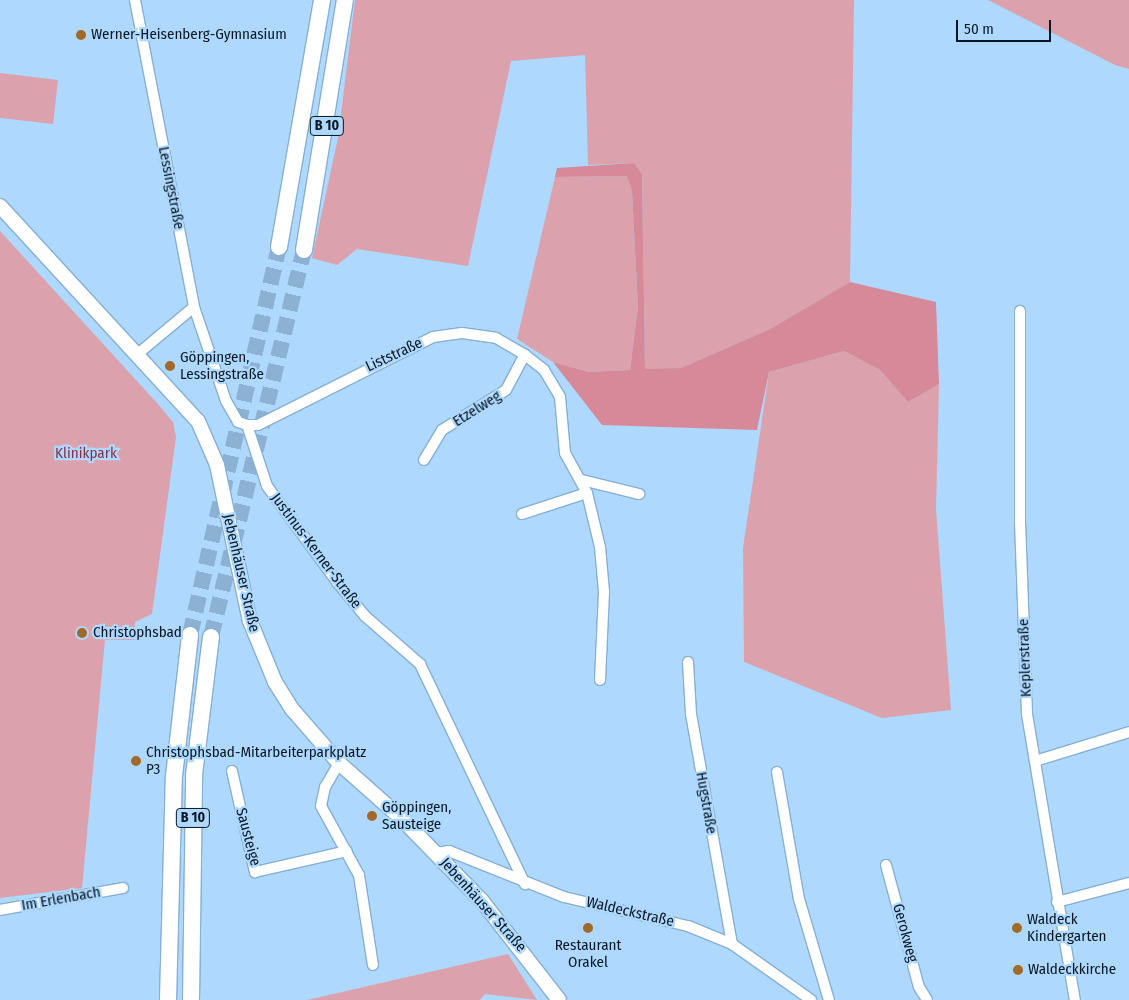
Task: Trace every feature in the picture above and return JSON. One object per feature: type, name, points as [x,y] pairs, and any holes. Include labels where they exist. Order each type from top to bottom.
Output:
[{"type":"highway","name":"B 10","points":[[279,247],[322,0]]},
{"type":"highway","name":"B 10","points":[[304,250],[345,0]]},
{"type":"highway","name":"B 10","points":[[168,1000],[174,776],[190,635]]},
{"type":"highway","name":"B 10","points":[[191,1000],[194,775],[212,637]]},
{"type":"main road","name":"Jebenhäuser Straße","points":[[0,206],[140,352],[198,421],[210,443],[256,638],[292,709],[339,764],[436,853],[526,953],[559,1000]]},
{"type":"street","name":"Lessingstraße","points":[[135,0],[194,307]]},
{"type":"street","points":[[140,352],[194,307]]},
{"type":"street","name":"Justinus-Kerner-Straße","points":[[194,307],[226,401],[238,422],[248,426],[267,486],[365,616],[420,664],[525,884]]},
{"type":"street","name":"Keplerstraße","points":[[1020,311],[1020,522],[1027,714],[1057,902],[1075,1000]]},
{"type":"street","name":"Liststraße","points":[[248,426],[258,425],[433,337],[462,333],[496,338],[526,355],[555,386],[563,408],[565,453],[582,480],[587,493],[600,547],[604,592],[600,680]]},
{"type":"street","name":"Etzelweg","points":[[424,460],[442,430],[506,390],[526,355]]},
{"type":"street","points":[[582,480],[639,494]]},
{"type":"street","points":[[522,514],[587,493]]},
{"type":"street","name":"Hugstraße","points":[[688,662],[691,714],[732,944]]},
{"type":"street","points":[[1034,761],[1129,732]]},
{"type":"street","points":[[339,764],[325,787],[321,806],[347,850],[359,876],[372,965]]},
{"type":"street","name":"Sausteige","points":[[232,771],[255,872],[347,850]]},
{"type":"street","points":[[777,772],[798,898],[829,1000]]},
{"type":"street","name":"Waldeckstraße","points":[[436,853],[449,851],[525,884],[681,924],[732,944],[811,1000]]},
{"type":"street","name":"Gerokweg","points":[[886,865],[919,987],[927,1000]]},
{"type":"street","points":[[1057,902],[1129,883]]},
{"type":"street","name":"Im Erlenbach","points":[[0,910],[123,888]]},
{"type":"green space","points":[[355,0],[854,0],[850,282],[770,329],[681,368],[645,370],[642,174],[634,163],[588,165],[585,55],[511,61],[468,266],[357,249],[337,265],[312,258],[338,138]]},
{"type":"green space","points":[[988,0],[1129,0],[1129,69],[1115,65]]},
{"type":"green space","points":[[0,73],[58,80],[53,124],[0,118]]},
{"type":"green space","points":[[627,176],[632,191],[638,307],[630,370],[589,372],[553,362],[517,339],[555,177]]},
{"type":"green space","name":"Klinikpark","points":[[0,231],[157,403],[173,422],[176,437],[152,614],[135,622],[134,640],[105,640],[82,888],[0,898]]},
{"type":"green space","points":[[844,351],[880,370],[908,402],[939,384],[936,509],[951,710],[882,718],[744,662],[743,548],[769,372]]},
{"type":"green space","points":[[508,954],[537,1000],[485,994],[480,1000],[307,1000]]},
{"type":"shaded area","points":[[634,163],[642,174],[645,369],[681,368],[770,329],[850,282],[936,302],[939,384],[908,402],[880,370],[844,351],[769,372],[757,430],[602,425],[553,362],[589,372],[630,370],[638,307],[632,191],[627,176],[555,177],[557,168]]},
{"type":"tunnel","points":[[190,635],[279,247]]},
{"type":"tunnel","points":[[211,637],[304,250]]},
{"type":"place","name":"Werner-Heisenberg-Gymnasium","points":[[81,35]]},
{"type":"place","name":"Göppingen, Lessingstraße","points":[[170,366]]},
{"type":"place","name":"Christophsbad","points":[[82,633]]},
{"type":"place","name":"Christophsbad-Mitarbeiterparkplatz P3","points":[[136,761]]},
{"type":"place","name":"Göppingen, Sausteige","points":[[372,816]]},
{"type":"place","name":"Restaurant Orakel","points":[[588,928]]},
{"type":"place","name":"Waldeck Kindergarten","points":[[1017,928]]},
{"type":"place","name":"Waldeckkirche","points":[[1018,970]]}]
